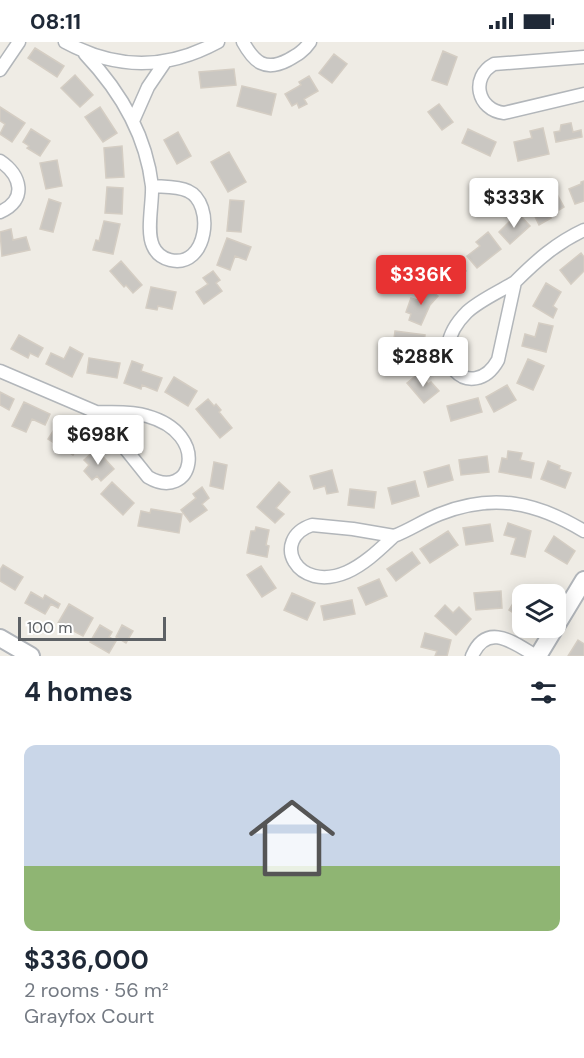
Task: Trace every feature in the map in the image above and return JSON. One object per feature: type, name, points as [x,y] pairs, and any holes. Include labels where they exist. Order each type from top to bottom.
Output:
[{"type":"street","points":[[0,70],[19,42]]},
{"type":"street","points":[[65,42],[96,57],[126,63],[165,62],[187,56],[218,42]]},
{"type":"street","points":[[243,42],[251,57],[268,66],[280,64],[305,49],[310,42]]},
{"type":"street","points":[[82,51],[115,90],[133,121],[147,159],[152,186],[153,247],[163,258],[183,261],[196,252],[202,241],[202,206],[196,196],[189,191],[152,186]]},
{"type":"street","points":[[584,57],[494,64],[481,76],[478,89],[482,101],[487,106],[504,113],[584,94]]},
{"type":"street","points":[[133,121],[148,87],[165,62]]},
{"type":"street","points":[[0,161],[15,173],[18,192],[12,204],[0,212]]},
{"type":"street","points":[[515,282],[498,360],[492,369],[476,378],[457,373],[449,364],[447,352],[450,338],[457,325],[475,305],[515,282],[547,251],[566,238],[584,231]]},
{"type":"street","points":[[0,370],[96,412],[144,415],[171,427],[188,447],[190,456],[187,469],[178,479],[171,482],[157,482],[148,477],[96,412]]},
{"type":"street","points":[[394,536],[312,525],[303,529],[294,541],[292,558],[296,566],[308,576],[316,578],[336,576],[361,564],[394,536],[437,515],[455,508],[491,502],[508,502],[543,509],[584,531]]},
{"type":"street","points":[[472,656],[481,642],[499,637],[537,656],[584,580]]},
{"type":"street","points":[[0,638],[32,656]]},
{"type":"building","points":[[35,48],[64,66],[57,77],[28,58]]},
{"type":"building","points":[[443,51],[457,57],[447,85],[432,80]]},
{"type":"building","points":[[334,54],[347,64],[332,83],[319,73]]},
{"type":"building","points":[[234,69],[236,85],[201,88],[199,72]]},
{"type":"building","points":[[75,75],[93,95],[80,107],[61,88]]},
{"type":"building","points":[[309,76],[318,91],[304,99],[307,104],[299,108],[297,103],[292,106],[285,94],[301,85],[299,82]]},
{"type":"building","points":[[242,86],[276,94],[271,115],[237,106]]},
{"type":"building","points":[[439,104],[453,122],[442,130],[428,112]]},
{"type":"building","points":[[0,107],[25,123],[12,142],[0,134],[5,124],[0,121]]},
{"type":"building","points":[[100,107],[117,133],[103,142],[85,117]]},
{"type":"building","points":[[571,123],[573,132],[581,130],[582,137],[556,142],[554,132],[560,131],[561,125]]},
{"type":"building","points":[[543,128],[549,154],[518,161],[514,142],[532,138],[530,131]]},
{"type":"building","points":[[31,129],[50,141],[40,156],[27,148],[29,146],[23,142]]},
{"type":"building","points":[[468,129],[496,142],[490,156],[462,143]]},
{"type":"building","points":[[178,132],[191,156],[177,164],[164,140]]},
{"type":"building","points":[[122,146],[124,177],[106,178],[104,148]]},
{"type":"building","points":[[229,152],[246,182],[228,192],[211,162]]},
{"type":"building","points":[[57,160],[62,186],[46,189],[40,163]]},
{"type":"building","points":[[584,181],[584,201],[575,204],[569,189]]},
{"type":"building","points":[[107,187],[123,188],[122,214],[105,213]]},
{"type":"building","points":[[557,194],[564,207],[539,225],[531,208],[545,200],[544,198]]},
{"type":"building","points":[[49,199],[61,203],[53,232],[40,229]]},
{"type":"building","points":[[230,200],[244,201],[241,232],[227,231]]},
{"type":"building","points":[[518,213],[530,226],[510,244],[499,232]]},
{"type":"building","points":[[104,221],[120,224],[113,254],[93,250],[96,240],[99,241]]},
{"type":"building","points":[[11,229],[13,240],[26,237],[30,250],[2,256],[0,232]]},
{"type":"building","points":[[488,232],[501,249],[477,268],[467,256],[480,246],[476,242]]},
{"type":"building","points":[[227,238],[251,247],[246,260],[235,256],[230,270],[217,265]]},
{"type":"building","points":[[581,253],[584,257],[584,271],[571,284],[560,270]]},
{"type":"building","points":[[448,259],[451,263],[456,259],[466,271],[443,290],[433,278],[443,269],[441,266]]},
{"type":"building","points":[[121,261],[142,285],[133,293],[126,285],[124,287],[110,271]]},
{"type":"building","points":[[213,271],[220,280],[216,283],[222,291],[204,304],[196,292],[208,284],[203,278]]},
{"type":"building","points":[[546,283],[561,292],[553,306],[557,309],[553,318],[533,306]]},
{"type":"building","points":[[151,287],[176,292],[172,309],[158,306],[157,310],[146,308]]},
{"type":"building","points":[[427,287],[438,296],[430,305],[421,325],[409,320],[411,314],[406,312],[411,298],[417,300]]},
{"type":"building","points":[[539,323],[553,326],[546,352],[522,346],[525,334],[535,337]]},
{"type":"building","points":[[395,331],[425,335],[422,362],[409,361],[411,348],[393,346]]},
{"type":"building","points":[[19,335],[43,348],[38,357],[30,353],[28,358],[11,349]]},
{"type":"building","points":[[70,347],[83,354],[72,377],[46,364],[51,353],[64,359]]},
{"type":"building","points":[[89,358],[120,363],[117,378],[87,373]]},
{"type":"building","points":[[528,359],[544,366],[533,390],[517,383]]},
{"type":"building","points":[[132,361],[143,365],[141,371],[162,378],[157,391],[142,385],[141,389],[124,383]]},
{"type":"building","points":[[419,373],[428,384],[431,382],[439,391],[424,403],[407,383]]},
{"type":"building","points":[[174,377],[197,391],[188,406],[165,392]]},
{"type":"building","points":[[507,385],[516,400],[494,412],[486,397]]},
{"type":"building","points":[[0,392],[14,399],[9,410],[0,405]]},
{"type":"building","points":[[478,398],[482,412],[451,421],[447,406]]},
{"type":"building","points":[[208,399],[221,410],[219,412],[232,428],[220,438],[196,409]]},
{"type":"building","points":[[24,402],[50,414],[45,425],[32,419],[26,432],[12,426]]},
{"type":"building","points":[[55,428],[67,437],[73,429],[85,436],[73,455],[48,439]]},
{"type":"building","points":[[96,449],[114,469],[101,481],[97,476],[92,480],[84,471],[89,465],[84,460]]},
{"type":"building","points":[[508,451],[522,453],[520,460],[534,463],[531,478],[499,472],[502,458],[507,459]]},
{"type":"building","points":[[487,456],[489,472],[461,475],[459,460]]},
{"type":"building","points":[[548,461],[560,466],[559,469],[571,473],[565,488],[541,479]]},
{"type":"building","points":[[214,462],[227,465],[223,489],[210,486]]},
{"type":"building","points":[[449,465],[453,480],[428,487],[424,472]]},
{"type":"building","points":[[332,470],[338,492],[327,494],[325,486],[314,489],[310,476]]},
{"type":"building","points":[[415,481],[419,496],[392,504],[388,488]]},
{"type":"building","points":[[112,482],[134,503],[123,515],[101,494]]},
{"type":"building","points":[[279,482],[290,492],[276,508],[284,514],[275,523],[257,507]]},
{"type":"building","points":[[202,487],[209,498],[202,504],[207,510],[190,522],[181,510],[196,498],[193,494]]},
{"type":"building","points":[[350,489],[376,492],[374,508],[348,505]]},
{"type":"building","points":[[151,509],[182,514],[179,533],[138,526],[141,511],[150,513]]},
{"type":"building","points":[[508,523],[531,531],[525,557],[511,554],[516,538],[504,535]]},
{"type":"building","points":[[490,524],[493,541],[466,545],[463,528]]},
{"type":"building","points":[[256,527],[269,530],[266,545],[269,546],[267,557],[247,553],[251,531],[255,531]]},
{"type":"building","points":[[448,531],[458,545],[430,563],[420,549]]},
{"type":"building","points":[[554,536],[575,551],[567,564],[545,551]]},
{"type":"building","points":[[412,552],[420,563],[396,581],[387,569]]},
{"type":"building","points":[[3,565],[23,577],[15,590],[0,581],[0,570]]},
{"type":"building","points":[[261,566],[276,588],[262,597],[247,575]]},
{"type":"building","points":[[379,579],[387,596],[366,605],[358,588]]},
{"type":"building","points":[[501,591],[502,608],[476,610],[474,593]]},
{"type":"building","points":[[31,592],[43,599],[45,595],[60,604],[58,608],[51,604],[45,614],[25,603]]},
{"type":"building","points":[[292,593],[315,603],[307,620],[284,610]]},
{"type":"building","points":[[352,600],[355,614],[324,620],[321,606]]},
{"type":"building","points":[[69,604],[93,618],[83,636],[58,623]]},
{"type":"building","points":[[445,605],[453,613],[459,607],[471,619],[456,635],[435,616]]},
{"type":"building","points":[[100,625],[112,632],[109,637],[116,641],[109,653],[90,642]]},
{"type":"building","points":[[122,625],[133,631],[126,643],[116,637]]},
{"type":"building","points":[[425,633],[451,640],[447,656],[435,656],[437,651],[421,647]]},
{"type":"building","points":[[578,640],[584,644],[584,656],[568,656]]}]
